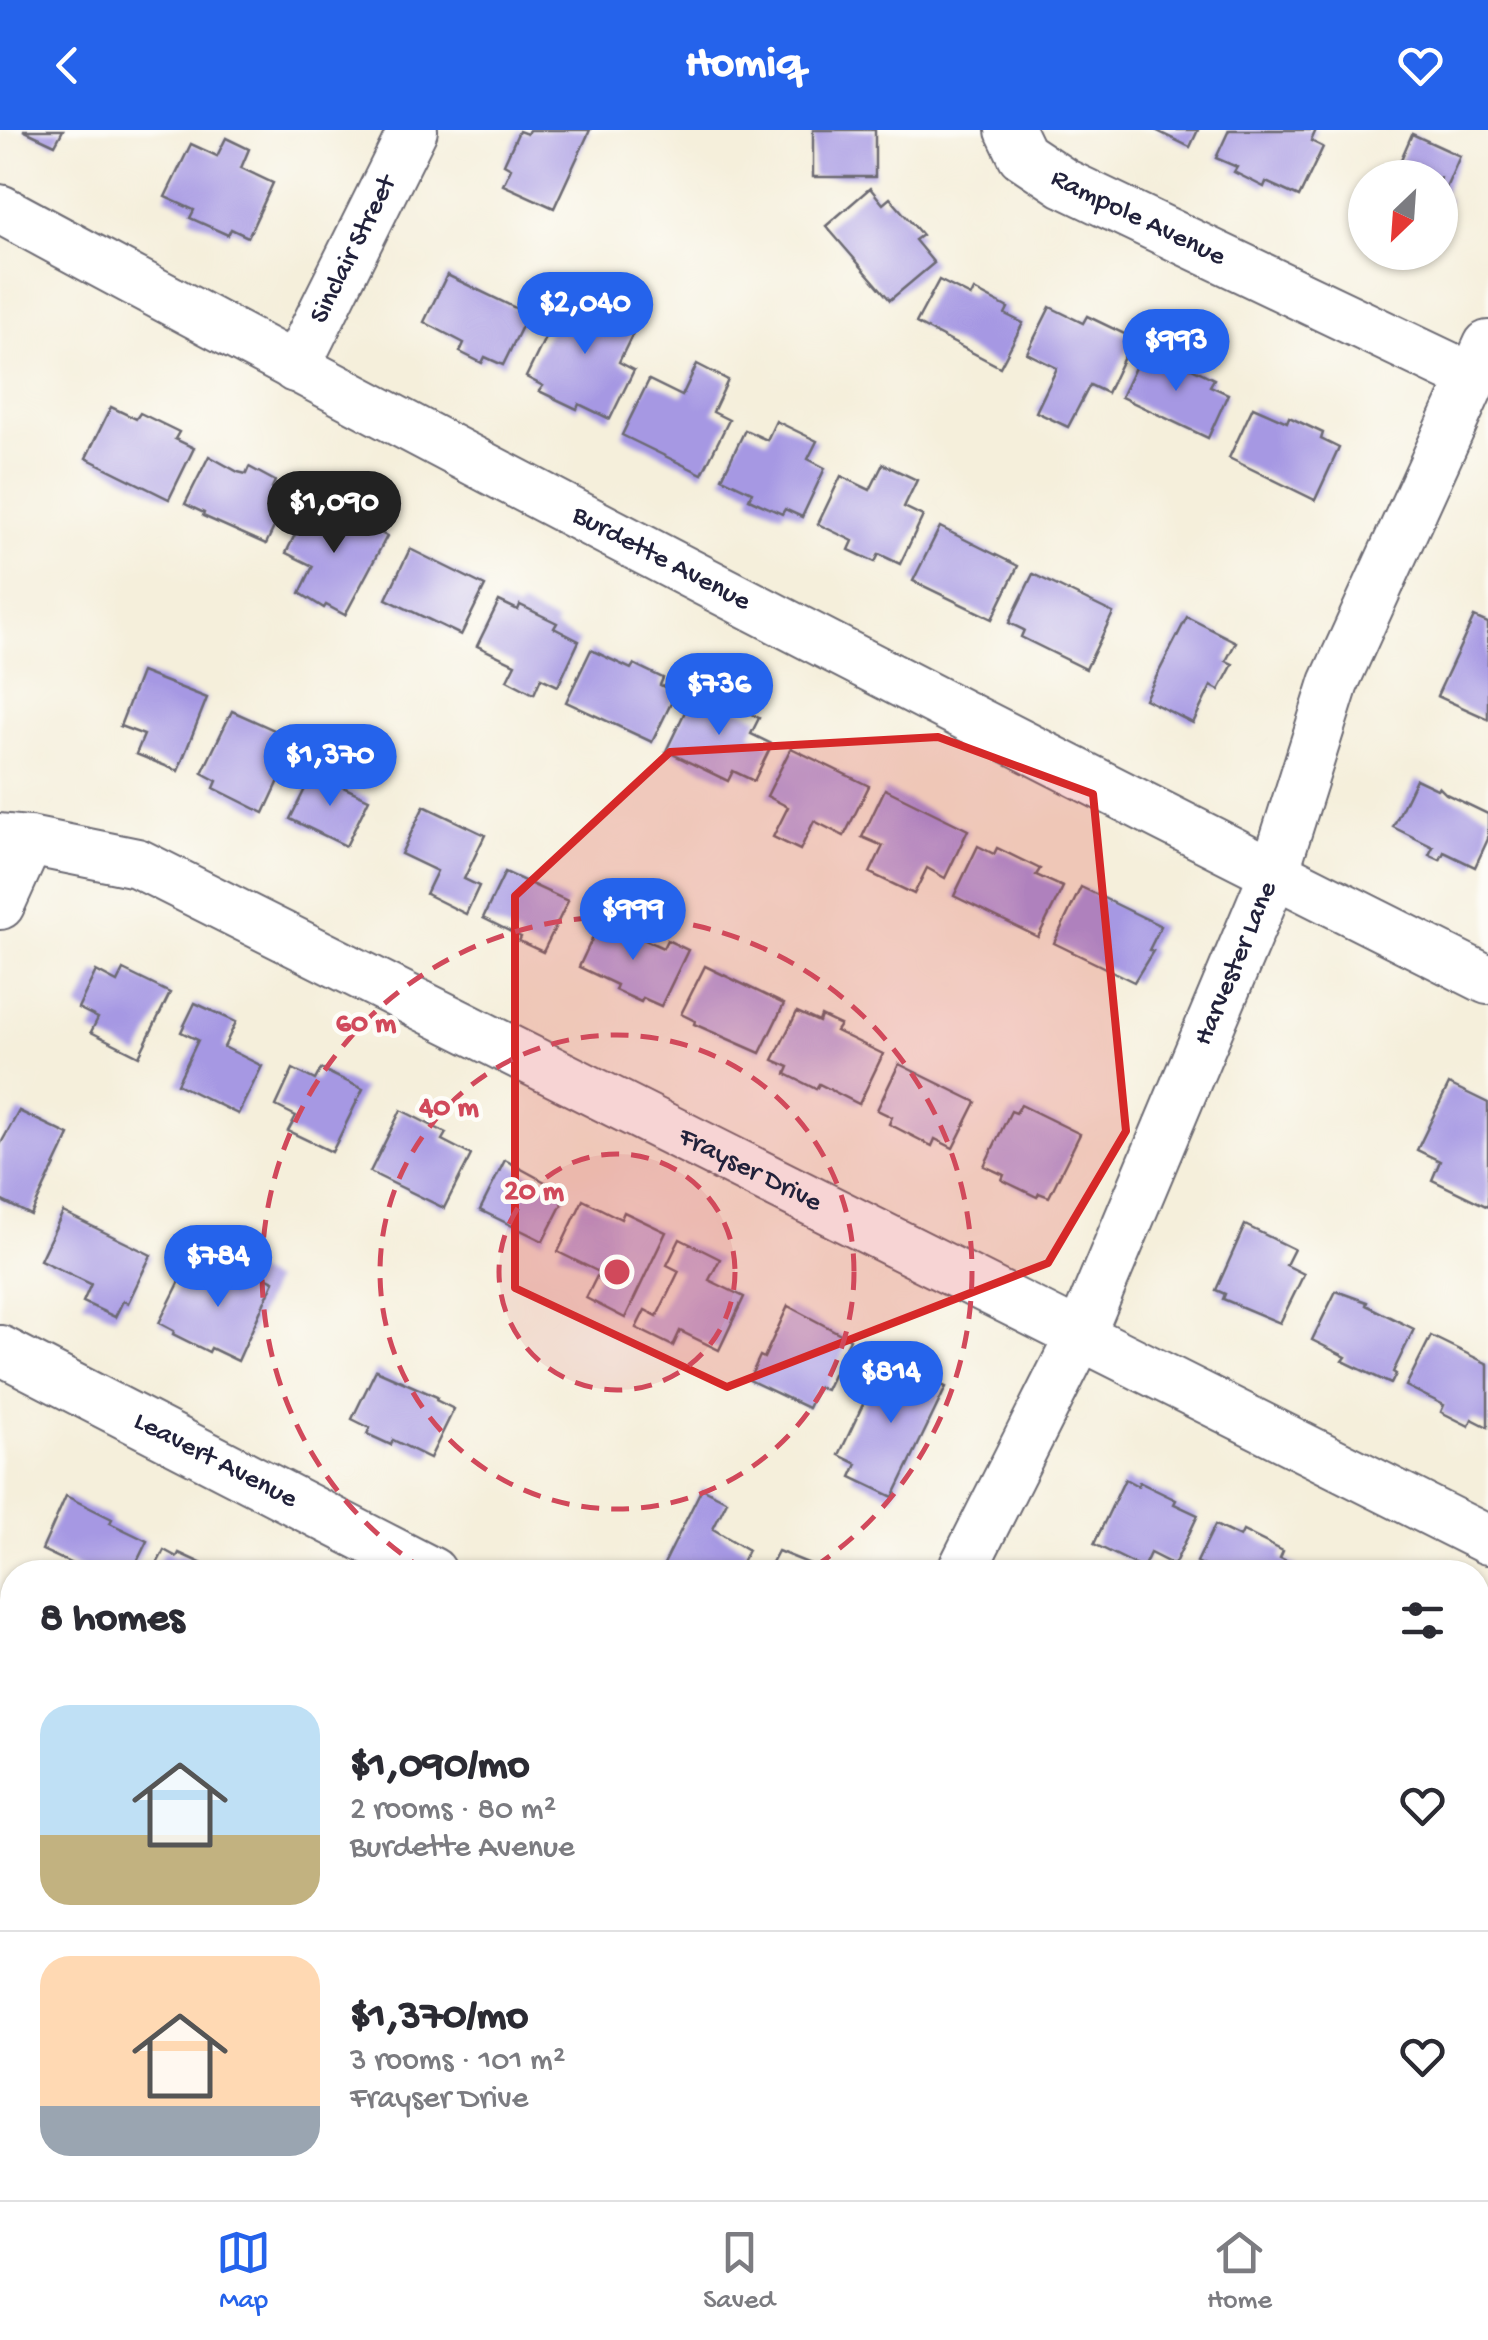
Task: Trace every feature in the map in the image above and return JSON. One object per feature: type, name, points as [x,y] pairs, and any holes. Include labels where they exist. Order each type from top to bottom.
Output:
[{"type":"street","name":"Sinclair Street","points":[[295,368],[413,130]]},
{"type":"street","name":"Rampole Avenue","points":[[1016,143],[1064,183],[1480,361]]},
{"type":"street","name":"Burdette Avenue","points":[[0,209],[295,368],[1488,980]]},
{"type":"street","name":"Harvester Lane","points":[[967,1560],[1080,1336],[1274,873],[1334,683],[1480,361]]},
{"type":"street","points":[[0,905],[15,839]]},
{"type":"street","name":"Frayser Drive","points":[[15,839],[137,863],[1488,1540]]},
{"type":"street","name":"Leavert Avenue","points":[[0,1350],[409,1560]]},
{"type":"highlighted area","points":[[938,737],[1093,794],[1126,1131],[1048,1263],[727,1387],[515,1288],[515,896],[670,752]]},
{"type":"building","points":[[23,130],[63,130],[55,145]]},
{"type":"building","points":[[529,130],[590,130],[554,208],[503,185],[511,168],[504,164],[519,131],[527,134]]},
{"type":"building","points":[[813,130],[875,130],[875,177],[813,177]]},
{"type":"building","points":[[1155,130],[1198,130],[1190,147]]},
{"type":"building","points":[[1229,130],[1316,130],[1311,141],[1323,147],[1299,197],[1266,182],[1264,187],[1234,172],[1237,167],[1216,158]]},
{"type":"building","points":[[1412,134],[1460,156],[1458,161],[1401,160]]},
{"type":"building","points":[[226,138],[249,149],[241,168],[273,183],[248,237],[231,229],[228,235],[190,218],[194,210],[165,197],[191,144],[217,156]]},
{"type":"building","points":[[870,188],[883,204],[890,198],[922,235],[915,240],[934,263],[890,300],[826,226]]},
{"type":"building","points":[[447,275],[528,314],[503,365],[485,357],[482,363],[460,352],[464,343],[424,322]]},
{"type":"building","points":[[939,280],[971,296],[974,290],[1008,308],[1005,314],[1023,323],[1000,367],[916,323]]},
{"type":"building","points":[[565,297],[595,312],[603,297],[631,311],[624,326],[634,331],[619,362],[634,370],[610,419],[539,391],[543,386],[526,377]]},
{"type":"building","points":[[1050,307],[1083,323],[1087,316],[1133,338],[1107,393],[1090,385],[1068,427],[1036,412],[1057,368],[1027,353]]},
{"type":"building","points":[[1142,353],[1170,366],[1173,359],[1214,379],[1210,386],[1228,394],[1208,438],[1121,397]]},
{"type":"building","points":[[697,364],[728,380],[713,412],[729,420],[702,474],[622,435],[649,380],[682,396]]},
{"type":"building","points":[[111,407],[136,419],[140,413],[179,432],[175,439],[194,448],[169,499],[86,458]]},
{"type":"building","points":[[1253,407],[1287,422],[1289,417],[1323,433],[1321,439],[1339,448],[1315,500],[1229,458]]},
{"type":"building","points":[[776,421],[817,441],[808,459],[825,468],[802,517],[785,509],[782,514],[749,499],[752,492],[722,478],[745,430],[767,440]]},
{"type":"building","points":[[209,456],[238,472],[246,474],[249,467],[275,481],[272,488],[289,496],[266,544],[185,504]]},
{"type":"building","points":[[883,464],[917,480],[904,507],[923,516],[900,564],[879,554],[875,562],[849,550],[853,541],[818,524],[841,476],[870,490]]},
{"type":"building","points":[[312,500],[387,536],[345,615],[300,593],[313,566],[286,553]]},
{"type":"building","points":[[940,527],[1018,566],[992,619],[913,581]]},
{"type":"building","points":[[410,549],[485,586],[461,635],[386,599]]},
{"type":"building","points":[[1033,574],[1113,613],[1086,669],[1021,637],[1024,630],[1009,623]]},
{"type":"building","points":[[499,601],[518,610],[520,605],[557,623],[554,628],[579,641],[558,686],[541,678],[534,694],[507,680],[515,664],[477,646]]},
{"type":"building","points":[[1187,617],[1236,642],[1226,661],[1233,664],[1219,690],[1211,686],[1193,723],[1145,699]]},
{"type":"building","points":[[1474,617],[1488,623],[1488,719],[1437,696]]},
{"type":"building","points":[[591,650],[631,669],[634,664],[663,678],[660,685],[676,693],[652,742],[566,702]]},
{"type":"building","points":[[141,672],[207,698],[178,771],[136,754],[144,735],[120,726]]},
{"type":"building","points":[[697,687],[759,718],[751,734],[772,744],[754,781],[733,771],[728,781],[666,751]]},
{"type":"building","points":[[232,711],[281,733],[272,752],[277,755],[271,766],[283,772],[264,813],[214,788],[217,781],[202,773]]},
{"type":"building","points":[[791,748],[869,786],[844,836],[814,821],[800,850],[773,837],[788,807],[767,796]]},
{"type":"building","points":[[313,773],[369,799],[346,846],[290,819]]},
{"type":"building","points":[[1416,779],[1488,814],[1488,839],[1475,867],[1444,852],[1440,860],[1429,855],[1433,847],[1393,827]]},
{"type":"building","points":[[885,789],[968,830],[945,878],[927,868],[914,894],[870,873],[883,846],[862,837]]},
{"type":"building","points":[[424,806],[485,835],[464,879],[479,886],[466,914],[426,894],[437,871],[401,854]]},
{"type":"building","points":[[978,846],[994,854],[997,848],[1040,869],[1036,875],[1063,887],[1038,937],[954,896]]},
{"type":"building","points":[[505,872],[568,901],[543,952],[483,918]]},
{"type":"building","points":[[1081,887],[1161,926],[1149,950],[1153,951],[1134,982],[1054,943]]},
{"type":"building","points":[[601,920],[663,948],[667,940],[688,950],[661,1006],[615,990],[617,985],[579,967]]},
{"type":"building","points":[[705,966],[784,1004],[760,1053],[694,1024],[681,1014]]},
{"type":"building","points":[[123,970],[170,993],[139,1056],[91,1032],[98,1018],[78,1008],[96,971],[117,982]]},
{"type":"building","points":[[195,1003],[236,1022],[224,1047],[262,1066],[238,1114],[177,1084],[198,1040],[181,1032]]},
{"type":"building","points":[[797,1012],[819,1022],[821,1016],[840,1025],[836,1031],[883,1054],[859,1104],[819,1084],[816,1089],[786,1074],[789,1067],[773,1060]]},
{"type":"building","points":[[899,1064],[976,1102],[953,1148],[935,1139],[932,1146],[889,1124],[892,1117],[877,1110]]},
{"type":"building","points":[[293,1069],[315,1080],[321,1069],[363,1089],[332,1152],[288,1131],[296,1116],[276,1106]]},
{"type":"building","points":[[1449,1084],[1488,1103],[1488,1207],[1432,1180],[1440,1161],[1417,1150]]},
{"type":"building","points":[[1021,1105],[1080,1134],[1049,1197],[1039,1193],[1037,1197],[984,1166],[1011,1111],[1016,1113]]},
{"type":"building","points":[[401,1110],[446,1133],[442,1140],[471,1155],[444,1208],[370,1172]]},
{"type":"building","points":[[19,1111],[69,1135],[31,1215],[0,1200],[0,1145]]},
{"type":"building","points":[[505,1160],[567,1194],[543,1241],[480,1210]]},
{"type":"building","points":[[583,1200],[621,1219],[624,1212],[666,1232],[625,1318],[586,1298],[599,1272],[558,1252]]},
{"type":"building","points":[[63,1212],[151,1255],[128,1303],[123,1301],[115,1317],[83,1302],[91,1284],[40,1260]]},
{"type":"building","points":[[1245,1225],[1294,1249],[1286,1265],[1304,1274],[1280,1323],[1223,1299],[1225,1294],[1216,1290]]},
{"type":"building","points":[[680,1239],[720,1259],[709,1280],[744,1297],[719,1350],[680,1331],[673,1346],[636,1328],[645,1310],[657,1316],[679,1271],[667,1265]]},
{"type":"building","points":[[227,1259],[274,1281],[238,1361],[211,1348],[209,1352],[159,1323],[184,1273],[213,1288]]},
{"type":"building","points":[[1336,1291],[1367,1302],[1366,1305],[1414,1329],[1391,1384],[1343,1361],[1346,1357],[1312,1340]]},
{"type":"building","points":[[788,1306],[850,1339],[826,1390],[818,1387],[808,1408],[749,1380],[760,1356],[764,1358]]},
{"type":"building","points":[[1431,1336],[1488,1364],[1488,1427],[1472,1419],[1469,1426],[1441,1412],[1444,1405],[1406,1386]]},
{"type":"building","points":[[885,1358],[946,1387],[893,1497],[851,1477],[857,1464],[839,1455]]},
{"type":"building","points":[[376,1370],[437,1397],[436,1400],[454,1409],[430,1458],[393,1440],[391,1445],[367,1434],[370,1428],[352,1419]]},
{"type":"building","points":[[1125,1479],[1176,1500],[1174,1504],[1198,1515],[1176,1560],[1164,1560],[1150,1553],[1147,1560],[1127,1560],[1094,1544]]},
{"type":"building","points":[[702,1488],[727,1501],[713,1529],[748,1550],[743,1560],[666,1560]]},
{"type":"building","points":[[66,1496],[147,1541],[138,1560],[63,1560],[42,1550]]},
{"type":"building","points":[[1215,1525],[1240,1537],[1243,1531],[1283,1551],[1280,1558],[1284,1560],[1198,1560]]},
{"type":"building","points":[[164,1550],[194,1560],[159,1560]]},
{"type":"building","points":[[778,1551],[800,1560],[773,1560]]}]
